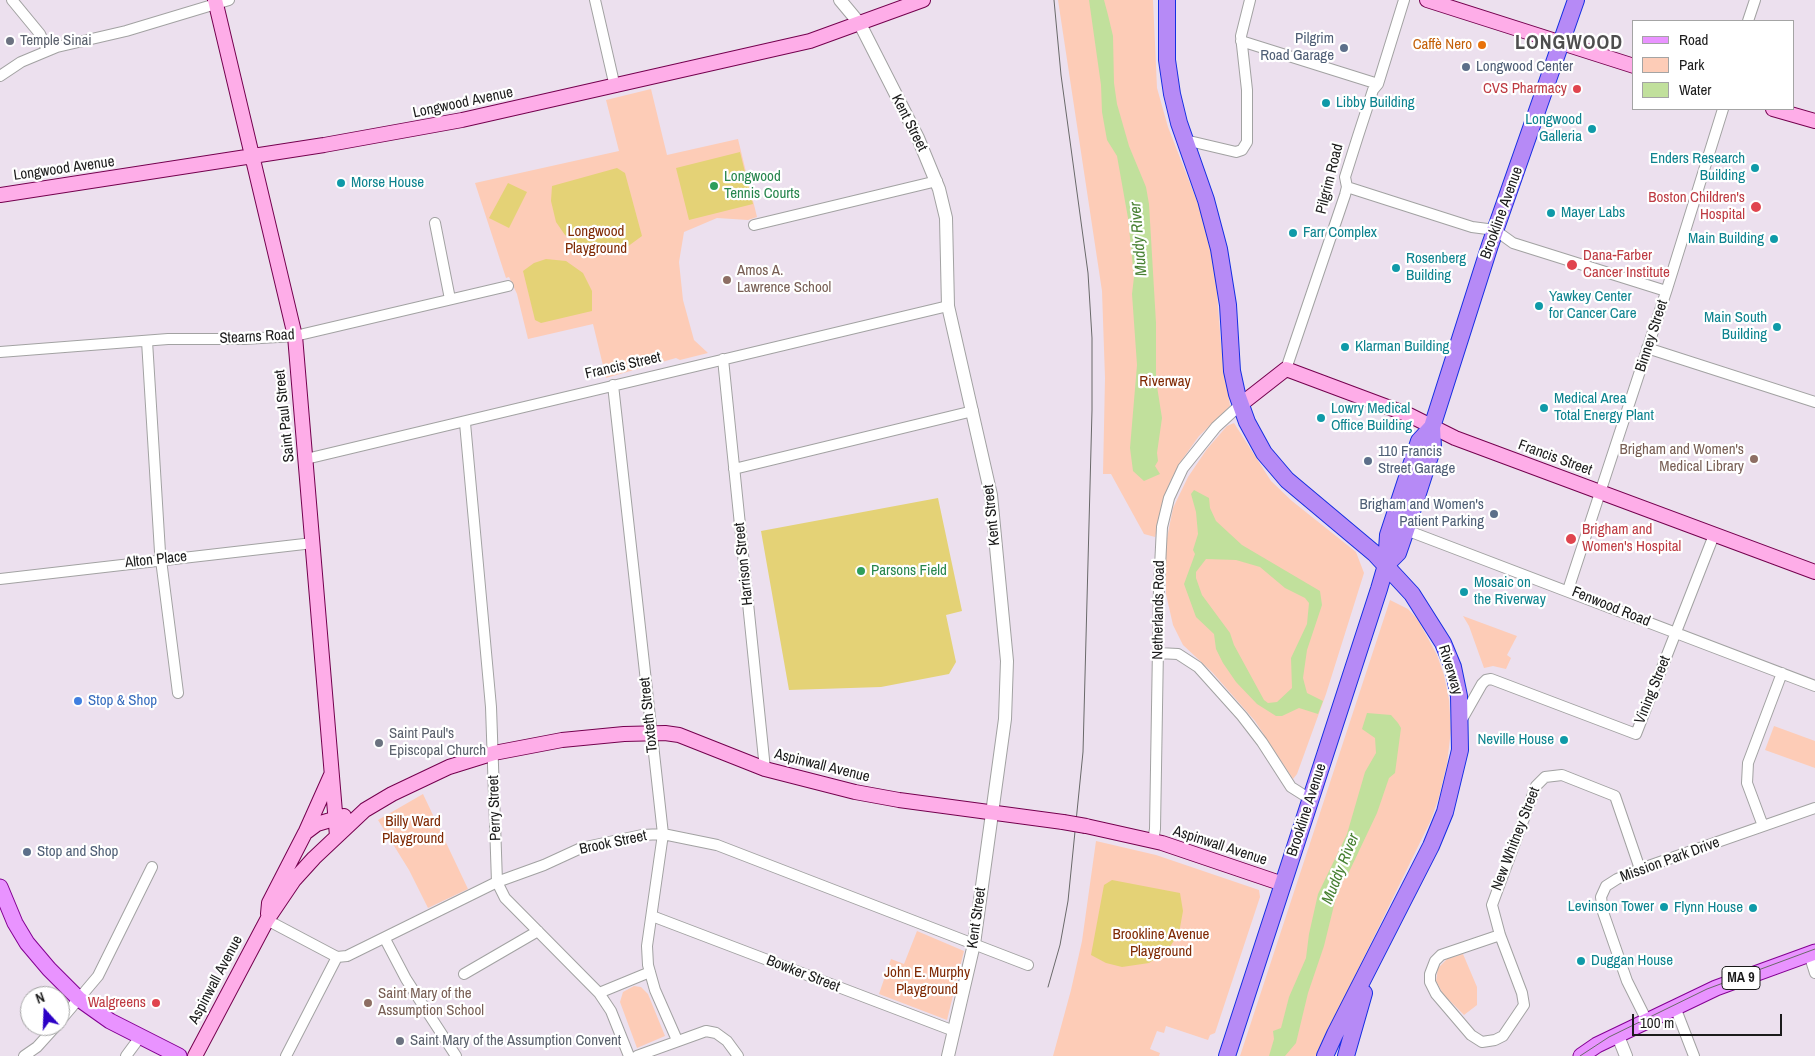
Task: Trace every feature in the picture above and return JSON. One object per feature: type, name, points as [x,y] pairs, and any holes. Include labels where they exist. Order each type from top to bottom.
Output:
[{"type":"highway","name":"Riverway","points":[[1167,0],[1170,85],[1185,140],[1207,205],[1221,258],[1228,305],[1232,371],[1240,405],[1257,442],[1274,467],[1300,493],[1386,564],[1419,604],[1443,643],[1457,685],[1461,722],[1459,756],[1445,812],[1374,959],[1334,1034],[1325,1056]]},
{"type":"highway","name":"Brookline Avenue","points":[[1386,564],[1398,553],[1406,530],[1433,447],[1432,427],[1495,230],[1576,0]]},
{"type":"highway","name":"Brookline Avenue","points":[[1226,1056],[1386,564],[1386,541],[1419,442],[1432,427]]},
{"type":"highway","name":"Riverway","points":[[1346,1056],[1374,959]]},
{"type":"main road","name":"Longwood Avenue","points":[[0,194],[414,130],[810,41],[923,0]]},
{"type":"main road","points":[[1427,0],[1632,65]]},
{"type":"main road","name":"Saint Paul Street","points":[[216,3],[295,336],[337,836]]},
{"type":"main road","points":[[1776,110],[1815,121]]},
{"type":"main road","points":[[1240,405],[1286,369]]},
{"type":"main road","name":"Francis Street","points":[[1286,369],[1409,415],[1432,427],[1600,492],[1815,572]]},
{"type":"main road","name":"Aspinwall Avenue","points":[[195,1056],[267,920],[299,874],[365,810],[417,780],[494,753],[562,740],[651,732],[679,735],[765,769],[876,796],[1086,826],[1152,841],[1283,884]]},
{"type":"main road","points":[[306,831],[332,774]]},
{"type":"main road","name":"Aspinwall Avenue","points":[[267,920],[269,903],[297,845],[306,831],[317,824],[365,810]]},
{"type":"main road","points":[[0,887],[15,923],[28,943],[48,969],[79,999],[110,1021],[179,1056]]},
{"type":"main road","name":"MA 9","points":[[1581,1056],[1675,1007],[1732,982],[1812,953]]},
{"type":"street","points":[[12,0],[40,34],[47,50]]},
{"type":"street","points":[[0,76],[21,62],[47,50],[126,32],[230,0]]},
{"type":"street","points":[[596,0],[615,86]]},
{"type":"street","name":"Kent Street","points":[[840,0],[860,24],[937,181],[946,218],[948,306],[991,495],[1006,662],[1005,719],[974,944],[948,1056]]},
{"type":"street","points":[[1185,140],[1236,152],[1245,146],[1247,142],[1247,90],[1241,41],[1243,23],[1250,0]]},
{"type":"street","name":"Pilgrim Road","points":[[1286,369],[1347,187],[1345,177],[1373,90],[1378,84],[1404,0]]},
{"type":"street","points":[[1748,20],[1755,0]]},
{"type":"street","points":[[1241,41],[1378,84]]},
{"type":"street","name":"Binney Street","points":[[1568,590],[1666,291],[1723,110]]},
{"type":"street","points":[[754,225],[937,181]]},
{"type":"street","points":[[1347,187],[1472,227],[1495,230],[1513,243],[1666,291]]},
{"type":"street","points":[[435,223],[450,299]]},
{"type":"street","name":"Stearns Road","points":[[0,352],[146,341],[295,336],[508,286]]},
{"type":"street","name":"Francis Street","points":[[306,459],[466,423],[613,385],[948,306]]},
{"type":"street","points":[[146,341],[162,560],[178,692]]},
{"type":"street","points":[[1647,348],[1815,402]]},
{"type":"street","name":"Harrison Street","points":[[723,359],[765,769]]},
{"type":"street","name":"Toxteth Street","points":[[613,385],[662,834],[647,946],[650,972],[655,990],[677,1040]]},
{"type":"street","name":"Netherlands Road","points":[[1152,841],[1155,830],[1160,539],[1170,498],[1181,472],[1198,448],[1240,405]]},
{"type":"street","points":[[734,469],[973,411]]},
{"type":"street","name":"Perry Street","points":[[466,423],[492,707],[497,882]]},
{"type":"street","name":"Fenwood Road","points":[[1406,530],[1568,590],[1815,686]]},
{"type":"street","name":"Vining Street","points":[[1461,722],[1486,680],[1503,682],[1636,734],[1714,534]]},
{"type":"street","name":"Alton Place","points":[[0,579],[313,543]]},
{"type":"street","points":[[1158,654],[1178,654],[1198,667],[1247,722],[1291,787],[1310,799]]},
{"type":"street","points":[[1763,826],[1747,783],[1748,763],[1782,673]]},
{"type":"street","name":"New Whitney Street","points":[[1500,935],[1441,956],[1435,961],[1430,974],[1431,985],[1436,994],[1471,1034],[1482,1042],[1495,1040],[1503,1036],[1524,1005],[1522,992],[1492,910],[1492,901],[1536,786],[1545,777],[1562,776],[1614,796],[1640,870]]},
{"type":"street","name":"Mission Park Drive","points":[[1647,1021],[1627,981],[1603,912],[1601,900],[1604,890],[1610,882],[1815,808]]},
{"type":"street","name":"Brook Street","points":[[337,957],[347,956],[497,882],[544,865],[581,848],[642,835],[662,834],[718,845],[1028,965]]},
{"type":"street","points":[[70,1009],[98,976],[152,867]]},
{"type":"street","points":[[497,882],[505,898],[599,993],[612,1011],[629,1056]]},
{"type":"street","name":"Bowker Street","points":[[652,916],[954,1031]]},
{"type":"street","points":[[267,920],[337,957],[286,1056]]},
{"type":"street","points":[[464,974],[538,931]]},
{"type":"street","points":[[385,938],[406,979],[456,1056]]},
{"type":"street","points":[[1812,953],[1815,973]]},
{"type":"street","points":[[599,993],[650,972]]},
{"type":"street","points":[[1675,1007],[1694,1056]]},
{"type":"street","points":[[1353,1030],[1355,1056]]},
{"type":"street","points":[[637,1056],[702,1031],[716,1033],[727,1041],[738,1056]]},
{"type":"street","points":[[24,1056],[46,1036]]},
{"type":"street","points":[[126,1056],[140,1036]]},
{"type":"street","points":[[1618,1036],[1626,1056]]},
{"type":"green space","name":"Riverway","points":[[1058,0],[1153,0],[1157,88],[1168,127],[1202,214],[1215,267],[1221,345],[1230,406],[1199,436],[1179,464],[1169,484],[1155,537],[1144,534],[1111,474],[1103,474],[1105,378],[1102,291]]},
{"type":"green space","name":"Longwood Playground","points":[[651,89],[667,155],[738,139],[757,217],[748,220],[717,218],[684,232],[679,262],[683,300],[694,340],[708,353],[680,360],[676,358],[606,378],[593,324],[528,339],[517,294],[509,277],[506,278],[475,183],[619,151],[606,100]]},
{"type":"green space","name":"Longwood Tennis Courts","points":[[740,152],[753,204],[689,220],[676,168]]},
{"type":"green space","points":[[617,168],[625,173],[642,236],[627,247],[612,251],[597,251],[582,247],[565,235],[556,222],[551,201],[552,186]]},
{"type":"green space","points":[[508,183],[527,192],[509,228],[489,218]]},
{"type":"green space","points":[[546,259],[566,261],[583,273],[592,291],[592,311],[541,323],[535,320],[523,271],[534,263]]},
{"type":"green space","points":[[1234,423],[1271,481],[1292,501],[1356,552],[1364,573],[1326,694],[1297,774],[1293,779],[1255,721],[1212,672],[1183,645],[1173,625],[1166,594],[1166,543],[1173,508],[1188,477],[1207,449],[1227,426]]},
{"type":"green space","name":"Parsons Field","points":[[938,498],[962,611],[946,615],[956,662],[949,674],[881,687],[789,690],[761,531]]},
{"type":"green space","points":[[1390,600],[1408,609],[1418,620],[1437,655],[1444,675],[1449,700],[1451,730],[1447,764],[1439,797],[1431,820],[1324,1039],[1319,1056],[1240,1056]]},
{"type":"green space","points":[[1463,616],[1517,636],[1507,655],[1511,658],[1506,669],[1493,666],[1484,668],[1469,626]]},
{"type":"green space","points":[[1774,726],[1815,741],[1815,768],[1765,750]]},
{"type":"green space","name":"Billy Ward Playground","points":[[423,794],[468,889],[428,908],[409,870],[378,820]]},
{"type":"green space","name":"Brookline Avenue Playground","points":[[1096,841],[1156,855],[1259,890],[1260,897],[1215,1033],[1210,1035],[1208,1040],[1166,1026],[1164,1033],[1157,1031],[1150,1049],[1160,1053],[1159,1056],[1053,1056],[1082,941]]},
{"type":"green space","points":[[1112,880],[1180,893],[1183,911],[1179,933],[1167,951],[1149,963],[1122,967],[1106,963],[1091,955],[1104,885]]},
{"type":"green space","name":"John E. Murphy Playground","points":[[917,931],[964,951],[947,1020],[879,994],[891,959],[904,964]]},
{"type":"green space","points":[[1463,954],[1477,987],[1477,1005],[1464,1015],[1443,994],[1436,981],[1438,968],[1447,959]]},
{"type":"green space","points":[[634,986],[641,987],[648,994],[665,1036],[637,1048],[620,1002],[623,992]]},
{"type":"water","name":"Muddy River","points":[[1089,0],[1104,0],[1113,36],[1114,83],[1117,104],[1129,146],[1146,187],[1149,204],[1156,323],[1156,380],[1162,418],[1157,453],[1158,461],[1155,466],[1160,474],[1144,481],[1133,471],[1130,448],[1137,365],[1132,294],[1134,277],[1128,218],[1117,156],[1107,140]]},
{"type":"water","points":[[1194,490],[1209,498],[1210,508],[1216,521],[1242,545],[1320,591],[1322,605],[1307,650],[1303,678],[1307,693],[1323,701],[1318,714],[1299,708],[1282,716],[1276,716],[1257,704],[1236,682],[1223,663],[1216,649],[1214,634],[1196,617],[1184,584],[1195,554],[1193,550],[1198,534],[1196,512],[1191,494]],"holes":[[[1206,559],[1236,560],[1260,567],[1285,588],[1305,598],[1309,603],[1307,624],[1291,658],[1292,688],[1277,702],[1268,703],[1264,700],[1234,645],[1230,633],[1202,595],[1196,578],[1196,572]]]},
{"type":"water","name":"Muddy River","points":[[1367,713],[1391,715],[1401,728],[1395,773],[1389,778],[1377,813],[1349,872],[1338,889],[1324,946],[1308,993],[1296,1043],[1285,1056],[1269,1056],[1274,1039],[1273,1031],[1281,1028],[1289,997],[1306,958],[1318,894],[1347,834],[1365,772],[1376,753],[1375,738],[1362,729]]},
{"type":"tram line","points":[[1048,987],[1060,945],[1068,901],[1083,752],[1092,410],[1092,338],[1088,273],[1061,75],[1054,0]]},
{"type":"tram line","points":[[1580,1056],[1609,1037],[1707,989],[1815,949]]},
{"type":"place","name":"Temple Sinai","points":[[10,41]]},
{"type":"place","name":"Caffè Nero","points":[[1482,45]]},
{"type":"place","name":"Pilgrim Road Garage","points":[[1344,48]]},
{"type":"place","name":"Longwood Center","points":[[1466,67]]},
{"type":"place","name":"CVS Pharmacy","points":[[1577,89]]},
{"type":"place","name":"Libby Building","points":[[1326,103]]},
{"type":"place","name":"Longwood Galleria","points":[[1592,129]]},
{"type":"place","name":"Enders Research Building","points":[[1755,168]]},
{"type":"place","name":"Morse House","points":[[341,183]]},
{"type":"place","name":"Longwood Tennis Courts","points":[[714,186]]},
{"type":"place","name":"Boston Children's Hospital","points":[[1756,207]]},
{"type":"place","name":"Mayer Labs","points":[[1551,213]]},
{"type":"place","name":"Farr Complex","points":[[1293,233]]},
{"type":"place","name":"Main Building","points":[[1774,239]]},
{"type":"place","name":"Dana-Farber Cancer Institute","points":[[1572,265]]},
{"type":"place","name":"Rosenberg Building","points":[[1396,268]]},
{"type":"place","name":"Amos A. Lawrence School","points":[[727,280]]},
{"type":"place","name":"Yawkey Center for Cancer Care","points":[[1539,306]]},
{"type":"place","name":"Main South Building","points":[[1777,327]]},
{"type":"place","name":"Klarman Building","points":[[1345,347]]},
{"type":"place","name":"Medical Area Total Energy Plant","points":[[1544,408]]},
{"type":"place","name":"Lowry Medical Office Building","points":[[1321,418]]},
{"type":"place","name":"Brigham and Women's Medical Library","points":[[1754,459]]},
{"type":"place","name":"110 Francis Street Garage","points":[[1368,461]]},
{"type":"place","name":"Brigham and Women's Patient Parking","points":[[1494,514]]},
{"type":"place","name":"Brigham and Women's Hospital","points":[[1571,539]]},
{"type":"place","name":"Parsons Field","points":[[861,571]]},
{"type":"place","name":"Mosaic on the Riverway","points":[[1464,592]]},
{"type":"place","name":"Stop & Shop","points":[[78,701]]},
{"type":"place","name":"Neville House","points":[[1564,740]]},
{"type":"place","name":"Saint Paul's Episcopal Church","points":[[379,743]]},
{"type":"place","name":"Stop and Shop","points":[[27,852]]},
{"type":"place","name":"Levinson Tower","points":[[1664,907]]},
{"type":"place","name":"Flynn House","points":[[1753,908]]},
{"type":"place","name":"Duggan House","points":[[1581,961]]},
{"type":"place","name":"Walgreens","points":[[156,1003]]},
{"type":"place","name":"Saint Mary of the Assumption School","points":[[368,1003]]},
{"type":"place","name":"Saint Mary of the Assumption Convent","points":[[400,1041]]},
{"type":"district","name":"LONGWOOD","points":[[1569,44]]}]
